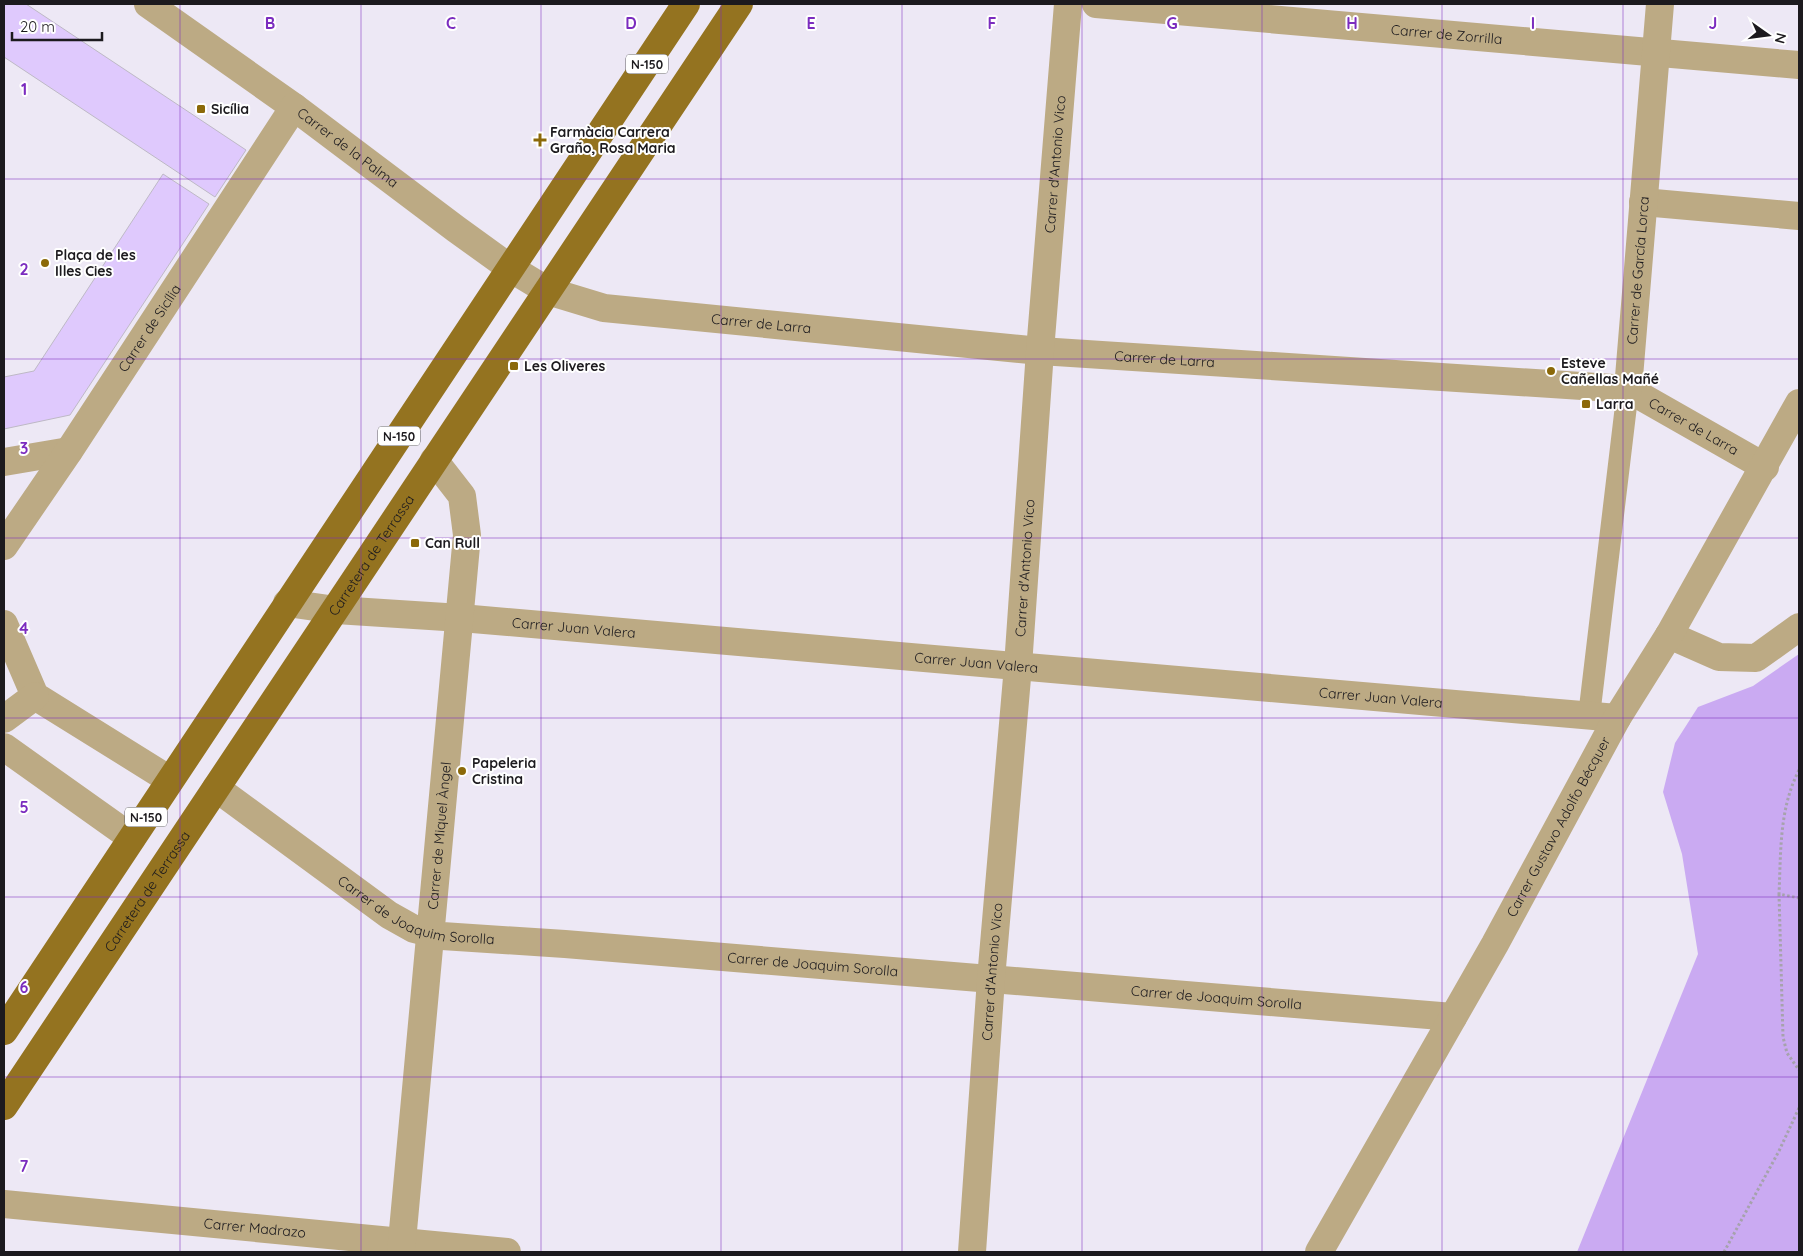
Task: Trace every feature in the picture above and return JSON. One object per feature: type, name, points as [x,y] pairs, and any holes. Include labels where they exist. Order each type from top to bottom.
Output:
[{"type":"main road","name":"N-150","points":[[4,1030],[686,4]]},
{"type":"main road","name":"Carretera de Terrassa","points":[[4,1106],[738,4]]},
{"type":"street","name":"Carrer de la Palma","points":[[148,4],[294,107],[510,268],[548,291]]},
{"type":"street","name":"Carrer d'Antonio Vico","points":[[972,1252],[991,979],[1018,666],[1040,350],[1068,4]]},
{"type":"street","name":"Carrer de Zorrilla","points":[[1096,4],[1799,66]]},
{"type":"street","name":"Carrer de García Lorca","points":[[1589,716],[1628,389],[1660,4]]},
{"type":"street","name":"Carrer de Sicília","points":[[4,546],[69,451],[294,107]]},
{"type":"street","points":[[1643,202],[1799,216]]},
{"type":"street","name":"Carrer de Larra","points":[[548,291],[604,308],[1040,350],[1628,389],[1765,466]]},
{"type":"street","name":"Carrer Gustavo Adolfo Bécquer","points":[[1319,1252],[1495,944],[1617,718],[1669,635],[1799,403]]},
{"type":"street","points":[[4,462],[69,451]]},
{"type":"street","name":"Carrer de Miquel Àngel","points":[[402,1247],[468,535],[462,496],[434,460]]},
{"type":"street","name":"Carrer Juan Valera","points":[[287,603],[336,610],[461,618],[1617,718]]},
{"type":"street","points":[[4,624],[35,696],[170,780]]},
{"type":"street","points":[[1669,635],[1719,657],[1756,658],[1799,627]]},
{"type":"street","points":[[4,719],[35,696]]},
{"type":"street","points":[[4,747],[132,838]]},
{"type":"street","name":"Carrer de Joaquim Sorolla","points":[[216,788],[389,915],[414,929],[442,936],[565,944],[1453,1017]]},
{"type":"street","name":"Carrer Madrazo","points":[[4,1204],[402,1247],[507,1252]]},
{"type":"path","points":[[1799,770],[1792,785],[1782,821],[1779,894],[1783,1038],[1787,1053],[1799,1070]]},
{"type":"path","points":[[1779,894],[1799,898]]},
{"type":"path","points":[[1724,1252],[1780,1151],[1799,1108]]},
{"type":"shaded area","points":[[1799,654],[1799,1252],[1577,1252],[1698,954],[1682,854],[1663,792],[1675,743],[1698,707],[1753,686]]},
{"type":"building","points":[[4,4],[26,4],[246,150],[215,197],[4,57]]},
{"type":"building","points":[[163,174],[209,204],[70,415],[4,429],[4,377],[34,371]]},
{"type":"place","name":"Sicília","points":[[201,109]]},
{"type":"place","name":"Farmàcia Carrera Graño, Rosa Maria","points":[[540,140]]},
{"type":"place","name":"Plaça de les Illes Cies","points":[[45,263]]},
{"type":"place","name":"Les Oliveres","points":[[514,366]]},
{"type":"place","name":"Esteve Cañellas Mañé","points":[[1551,371]]},
{"type":"place","name":"Larra","points":[[1586,404]]},
{"type":"place","name":"Can Rull","points":[[415,543]]},
{"type":"place","name":"Papeleria Cristina","points":[[462,771]]}]
